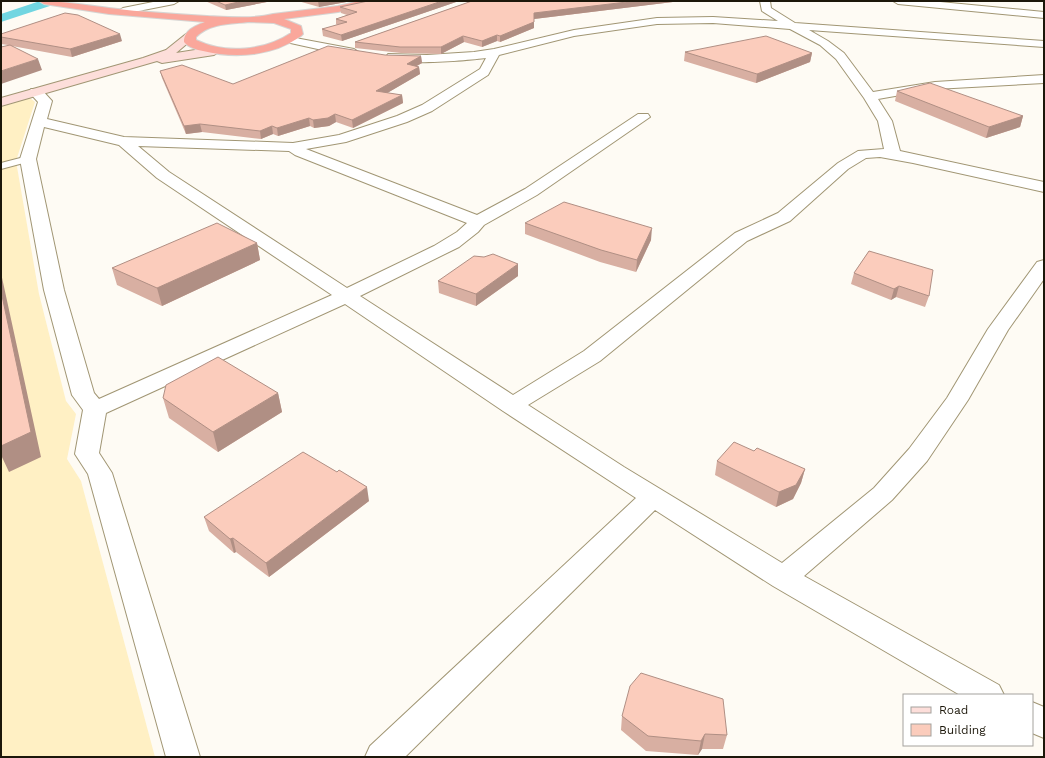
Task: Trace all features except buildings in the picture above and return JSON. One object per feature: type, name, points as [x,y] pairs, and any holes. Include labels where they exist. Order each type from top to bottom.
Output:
[{"type":"highway","points":[[44,1],[85,9],[123,11],[152,16],[233,20],[338,8],[374,1]]},
{"type":"highway","points":[[297,28],[317,16],[338,8]]},
{"type":"highway","points":[[152,16],[191,35]]},
{"type":"highway","points":[[249,19],[279,21],[297,28]]},
{"type":"highway","points":[[191,35],[208,26],[233,20]]},
{"type":"highway","points":[[191,35],[190,42],[198,48],[214,51],[256,50],[276,46],[290,40],[297,34],[297,28]]},
{"type":"main road","points":[[1,102],[147,61],[170,52],[191,35]]},
{"type":"main road","points":[[147,61],[214,51]]},
{"type":"street","points":[[123,11],[174,1]]},
{"type":"street","points":[[765,1],[766,8],[793,26],[824,43],[840,56],[885,120],[893,155]]},
{"type":"street","points":[[898,1],[1044,15]]},
{"type":"street","points":[[384,56],[435,59],[494,53],[574,33],[657,21],[713,20],[1044,44]]},
{"type":"street","points":[[290,40],[333,50],[362,54]]},
{"type":"street","points":[[333,50],[355,42]]},
{"type":"street","points":[[40,122],[91,135],[124,141],[293,147],[341,139],[402,119],[427,108],[484,72],[490,64],[494,53]]},
{"type":"street","points":[[870,97],[914,87],[939,84],[1044,79]]},
{"type":"street","points":[[36,92],[45,101],[28,159],[56,298],[83,395],[95,409]]},
{"type":"street","points":[[95,409],[346,296],[442,249],[473,229],[478,221],[531,192],[643,117]]},
{"type":"street","points":[[124,141],[162,175],[511,406],[784,578],[986,694]]},
{"type":"street","points":[[293,147],[300,152],[478,221]]},
{"type":"street","points":[[511,406],[592,356],[741,237],[784,217],[854,158],[862,154],[880,153],[913,158],[1044,187]]},
{"type":"street","points":[[784,578],[883,494],[918,454],[957,400],[998,329],[1044,266]]},
{"type":"street","points":[[95,409],[87,454],[100,473],[183,757]]},
{"type":"street","points":[[382,757],[654,496]]},
{"type":"street","points":[[1033,718],[1044,723]]},
{"type":"lane","points":[[1,166],[28,159]]},
{"type":"shaded area","points":[[30,98],[35,102],[16,161],[39,294],[66,401],[76,414],[67,459],[81,481],[155,757],[1,757],[1,107]]},
{"type":"water","points":[[40,1],[65,1],[1,22],[1,14]]}]
